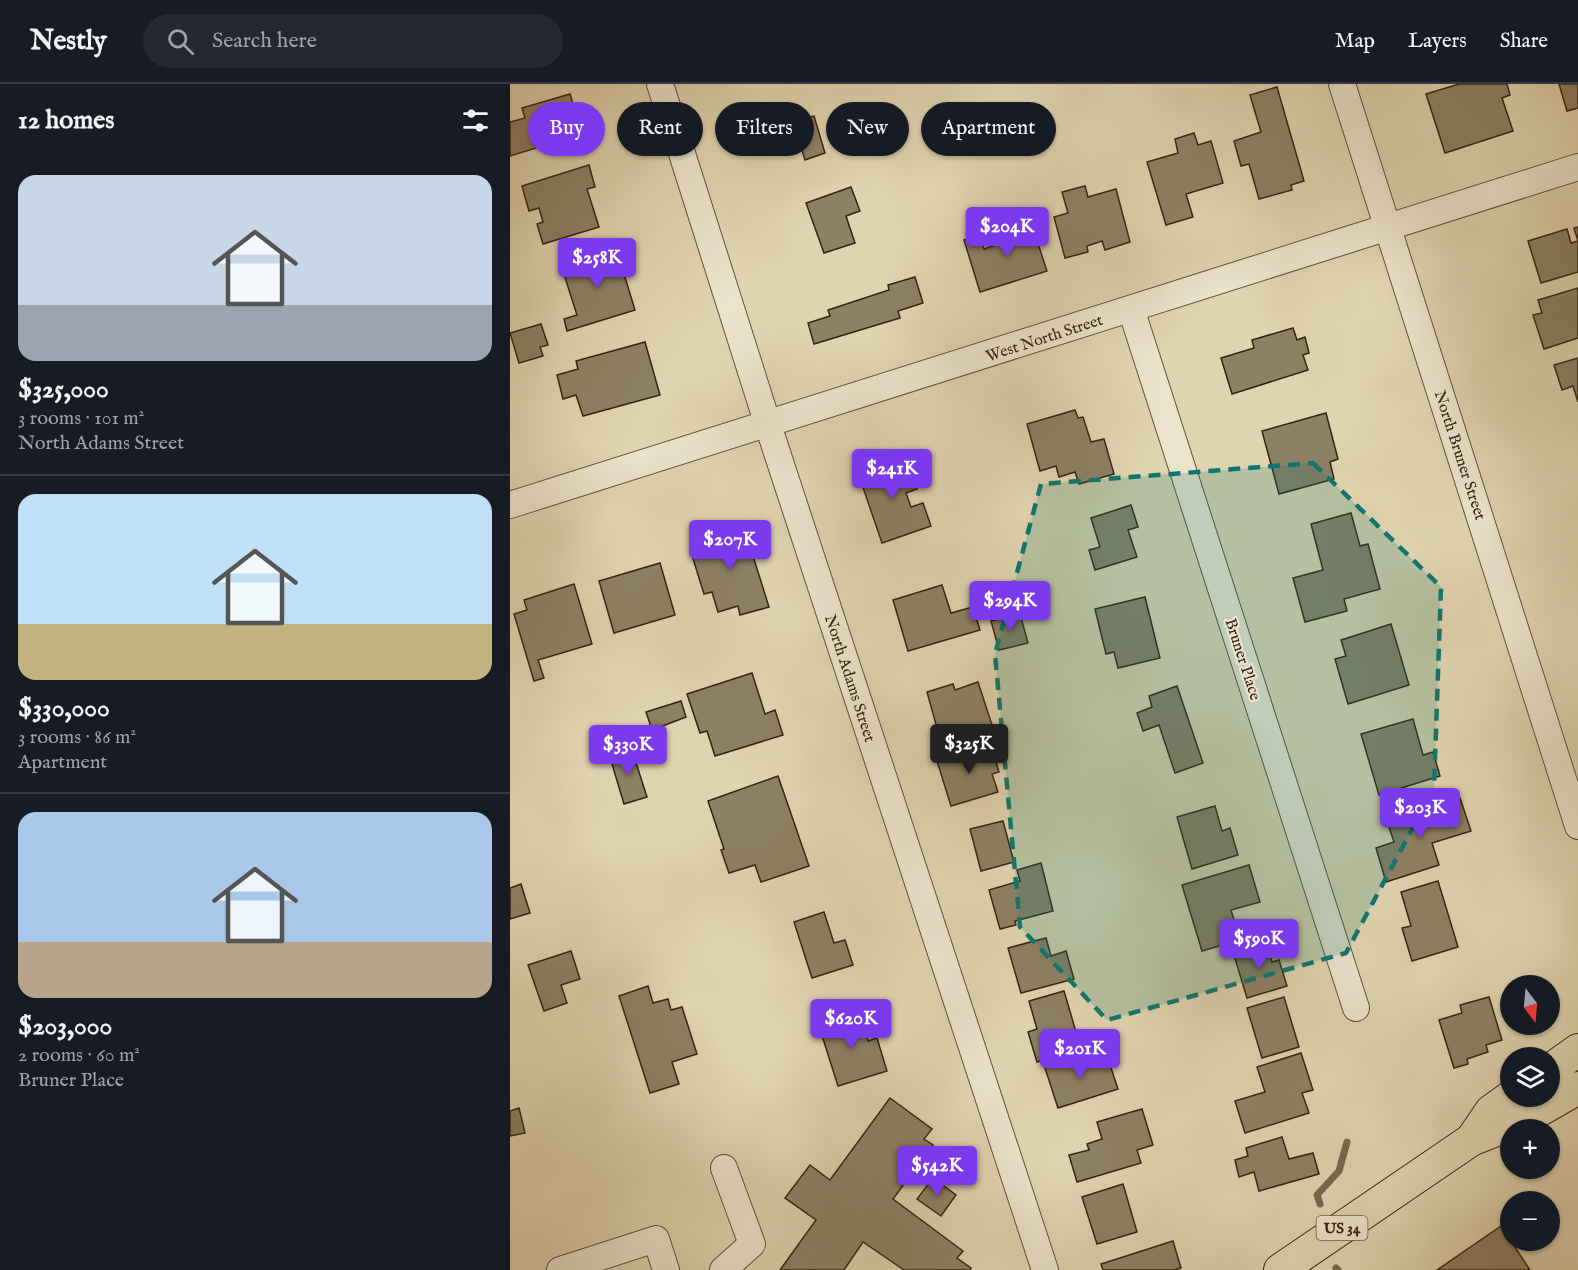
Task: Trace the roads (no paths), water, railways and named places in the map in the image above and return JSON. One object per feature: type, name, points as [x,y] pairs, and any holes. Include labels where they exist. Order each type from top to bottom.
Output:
[{"type":"main road","points":[[1560,1063],[1578,1050]]},
{"type":"main road","name":"US 34","points":[[1280,1270],[1472,1140],[1526,1118],[1578,1088]]},
{"type":"main road","name":"US 34","points":[[1472,1140],[1491,1111],[1500,1105]]},
{"type":"street","name":"North Adams Street","points":[[660,84],[768,425],[1045,1270]]},
{"type":"street","name":"North Bruner Street","points":[[1342,84],[1578,826]]},
{"type":"street","name":"West North Street","points":[[510,505],[1578,167]]},
{"type":"street","name":"Bruner Place","points":[[1131,309],[1356,1008]]},
{"type":"street","points":[[723,1270],[752,1244],[724,1168]]},
{"type":"street","points":[[560,1270],[656,1239],[666,1270]]},
{"type":"waterway","points":[[1320,1204],[1317,1195],[1339,1171],[1347,1142]]}]
